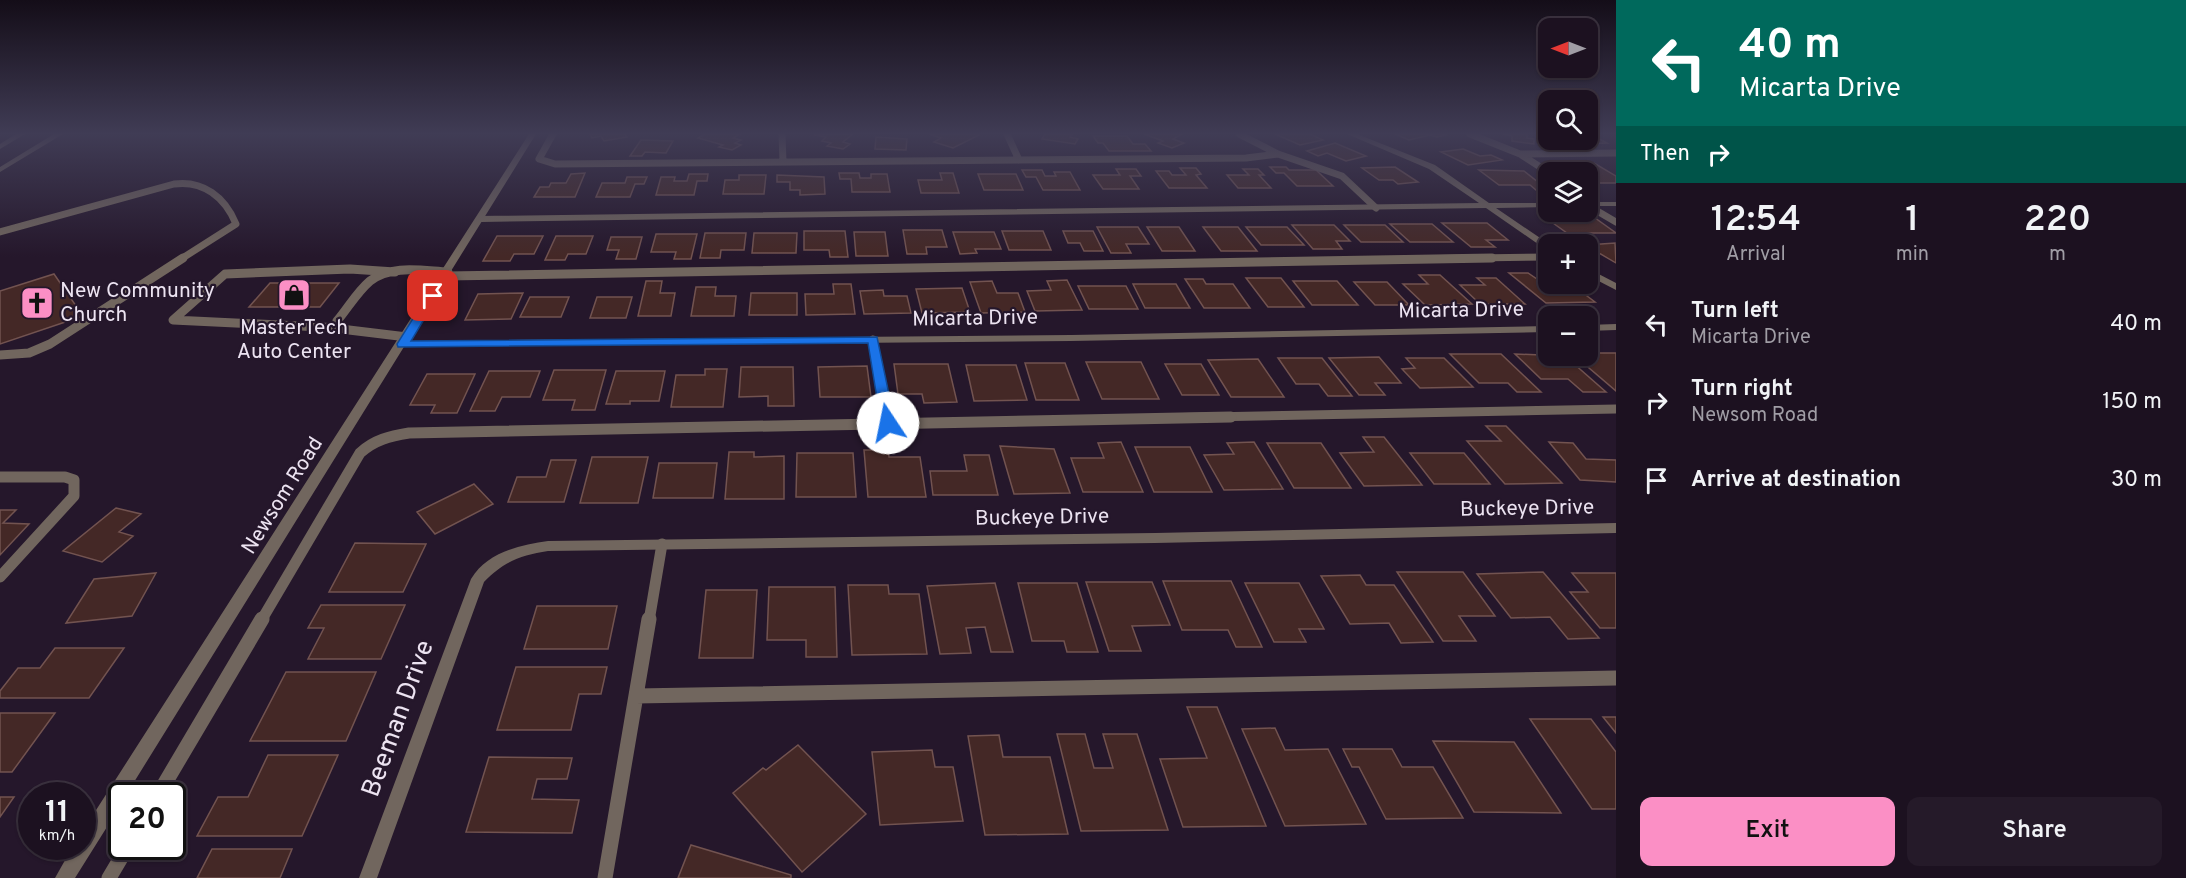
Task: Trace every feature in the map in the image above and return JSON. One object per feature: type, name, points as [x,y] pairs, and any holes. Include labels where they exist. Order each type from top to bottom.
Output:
[{"type":"street","name":"Newsom Road","points":[[64,878],[508,175]]},
{"type":"street","points":[[1444,175],[1538,241]]},
{"type":"street","points":[[1598,204],[1616,204]]},
{"type":"street","points":[[481,219],[1538,205]]},
{"type":"street","points":[[1598,277],[1616,287]]},
{"type":"street","points":[[1598,328],[1616,327]]},
{"type":"street","name":"Micarta Drive","points":[[405,340],[873,340],[1538,329]]},
{"type":"street","name":"Buckeye Drive","points":[[478,579],[494,562],[511,552],[548,546],[1155,538],[1616,528]]},
{"type":"street","name":"Beeman Drive","points":[[368,878],[478,579]]},
{"type":"lane","points":[[1339,175],[1376,208]]},
{"type":"lane","points":[[0,232],[174,184],[191,182],[201,184],[234,216],[236,224],[50,344],[28,353],[0,356]]},
{"type":"lane","points":[[1598,211],[1616,222]]},
{"type":"lane","points":[[405,340],[341,328],[173,320],[225,274],[350,269],[447,274],[1538,257]]},
{"type":"lane","points":[[341,328],[337,321],[371,280],[395,272]]},
{"type":"lane","points":[[873,340],[888,423]]},
{"type":"lane","points":[[166,782],[360,453],[370,443],[409,433],[1616,409]]},
{"type":"lane","points":[[0,477],[65,477],[75,480],[76,488],[74,496],[0,577]]},
{"type":"lane","points":[[604,878],[662,544]]},
{"type":"lane","points":[[636,696],[1616,678]]},
{"type":"lane","points":[[109,878],[120,860]]},
{"type":"building","points":[[570,175],[584,175],[575,197],[534,197],[540,187],[549,187],[551,183],[566,183]]},
{"type":"building","points":[[689,175],[708,175],[707,181],[697,181],[694,195],[656,195],[661,177],[675,177],[674,181],[687,181]]},
{"type":"building","points":[[739,175],[766,175],[764,194],[723,194],[725,180],[739,180]]},
{"type":"building","points":[[777,175],[824,177],[825,194],[800,195],[800,190],[790,190],[790,182],[777,182]]},
{"type":"building","points":[[839,175],[859,175],[860,178],[871,178],[871,175],[887,175],[890,192],[852,192],[851,179],[840,179]]},
{"type":"building","points":[[941,175],[954,175],[959,193],[921,193],[918,180],[942,180]]},
{"type":"building","points":[[978,175],[1016,175],[1023,190],[984,190]]},
{"type":"building","points":[[1025,175],[1072,175],[1080,190],[1043,190],[1036,177]]},
{"type":"building","points":[[1093,175],[1140,175],[1130,176],[1139,189],[1103,189]]},
{"type":"building","points":[[1159,175],[1172,175],[1196,175],[1207,188],[1169,188]]},
{"type":"building","points":[[1227,175],[1264,175],[1259,175],[1271,188],[1238,188]]},
{"type":"building","points":[[1286,175],[1321,175],[1333,186],[1297,186]]},
{"type":"building","points":[[1372,175],[1407,175],[1418,182],[1398,184],[1393,180],[1379,180]]},
{"type":"building","points":[[1486,175],[1529,175],[1538,182],[1538,190],[1530,185],[1499,185]]},
{"type":"building","points":[[1598,175],[1614,175],[1616,183],[1598,183]]},
{"type":"building","points":[[627,177],[647,177],[644,184],[635,184],[630,197],[596,197],[602,183],[625,183]]},
{"type":"building","points":[[1598,220],[1616,233],[1567,233],[1552,222],[1598,222]]},
{"type":"building","points":[[1442,223],[1487,223],[1508,240],[1486,240],[1495,247],[1471,247]]},
{"type":"building","points":[[1390,224],[1432,224],[1453,242],[1410,242]]},
{"type":"building","points":[[1292,225],[1334,225],[1350,241],[1336,241],[1342,249],[1313,249]]},
{"type":"building","points":[[1344,225],[1385,225],[1403,242],[1361,242]]},
{"type":"building","points":[[1097,227],[1138,227],[1149,244],[1126,244],[1131,253],[1111,253]]},
{"type":"building","points":[[1147,227],[1179,227],[1195,251],[1162,251]]},
{"type":"building","points":[[1203,227],[1238,227],[1257,251],[1221,251]]},
{"type":"building","points":[[1246,227],[1287,227],[1304,245],[1261,245]]},
{"type":"building","points":[[903,230],[942,230],[947,247],[926,247],[927,254],[907,254]]},
{"type":"building","points":[[804,231],[845,231],[848,257],[830,257],[829,250],[804,250]]},
{"type":"building","points":[[1002,231],[1043,231],[1051,250],[1009,250]]},
{"type":"building","points":[[1063,231],[1093,231],[1103,251],[1084,251],[1080,243],[1068,243]]},
{"type":"building","points":[[854,232],[885,232],[888,256],[856,256]]},
{"type":"building","points":[[953,232],[994,232],[1001,249],[975,249],[977,253],[960,254]]},
{"type":"building","points":[[705,233],[746,233],[744,250],[721,250],[720,258],[700,258]]},
{"type":"building","points":[[754,233],[797,233],[796,253],[752,253]]},
{"type":"building","points":[[656,234],[697,234],[691,259],[674,259],[676,252],[651,252]]},
{"type":"building","points":[[497,236],[543,236],[534,254],[514,254],[510,261],[483,261]]},
{"type":"building","points":[[556,236],[593,236],[586,254],[568,254],[565,260],[545,260]]},
{"type":"building","points":[[611,237],[642,237],[636,259],[616,259],[619,250],[607,250]]},
{"type":"building","points":[[1615,243],[1616,263],[1598,252],[1598,244]]},
{"type":"building","points":[[1509,273],[1528,273],[1538,279],[1538,294],[1584,294],[1595,302],[1546,303]]},
{"type":"building","name":"New Community Church","points":[[54,274],[83,316],[0,344],[0,291]]},
{"type":"building","points":[[1419,275],[1440,275],[1472,304],[1425,305],[1403,284],[1428,284]]},
{"type":"building","points":[[1246,278],[1281,278],[1304,307],[1268,307]]},
{"type":"building","points":[[1477,278],[1496,278],[1525,304],[1480,304],[1460,285],[1485,285]]},
{"type":"building","points":[[1185,279],[1203,279],[1206,284],[1233,284],[1250,308],[1204,308]]},
{"type":"building","points":[[1067,280],[1082,310],[1035,311],[1027,291],[1051,290],[1047,281]]},
{"type":"building","points":[[646,281],[662,281],[660,293],[675,293],[671,316],[638,316]]},
{"type":"building","points":[[992,281],[997,293],[1018,293],[1025,312],[981,313],[970,282]]},
{"type":"building","points":[[1293,281],[1337,281],[1358,305],[1312,305]]},
{"type":"building","points":[[1354,282],[1387,282],[1409,305],[1375,305]]},
{"type":"building","name":"MasterTech Auto Center","points":[[270,283],[339,283],[320,307],[249,307]]},
{"type":"building","points":[[833,284],[851,284],[855,314],[806,315],[805,294],[834,294]]},
{"type":"building","points":[[1133,284],[1176,284],[1190,308],[1145,308]]},
{"type":"building","points":[[1078,286],[1126,286],[1138,309],[1089,309]]},
{"type":"building","points":[[696,287],[716,287],[715,296],[736,296],[734,316],[691,316]]},
{"type":"building","points":[[962,288],[970,312],[922,313],[916,289]]},
{"type":"building","points":[[883,290],[884,296],[907,296],[911,313],[864,314],[860,291]]},
{"type":"building","points":[[523,293],[511,319],[465,320],[478,294]]},
{"type":"building","points":[[751,293],[797,293],[797,315],[749,315]]},
{"type":"building","points":[[530,297],[569,297],[561,317],[520,317]]},
{"type":"building","points":[[597,297],[632,297],[626,318],[590,318]]},
{"type":"building","points":[[1598,353],[1616,353],[1616,391],[1587,366],[1598,366]]},
{"type":"building","points":[[1450,354],[1501,354],[1541,392],[1517,392],[1508,383],[1479,383]]},
{"type":"building","points":[[1515,354],[1538,355],[1538,366],[1576,366],[1606,392],[1583,392],[1568,379],[1541,379]]},
{"type":"building","points":[[1379,357],[1401,383],[1375,383],[1385,395],[1359,395],[1329,358]]},
{"type":"building","points":[[1278,358],[1322,358],[1352,396],[1328,396],[1319,384],[1296,384]]},
{"type":"building","points":[[1406,358],[1444,358],[1473,387],[1420,388],[1402,369],[1415,368]]},
{"type":"building","points":[[1258,359],[1284,397],[1231,397],[1208,360]]},
{"type":"building","points":[[1086,362],[1141,362],[1159,399],[1102,399]]},
{"type":"building","points":[[1025,363],[1065,363],[1079,400],[1036,400]]},
{"type":"building","points":[[894,364],[948,364],[957,402],[924,403],[922,394],[898,394]]},
{"type":"building","points":[[1165,364],[1201,364],[1219,395],[1182,395]]},
{"type":"building","points":[[966,365],[1016,365],[1027,400],[974,401]]},
{"type":"building","points":[[867,366],[871,397],[820,397],[818,367]]},
{"type":"building","points":[[741,367],[793,367],[794,406],[768,406],[768,396],[739,397]]},
{"type":"building","points":[[705,369],[727,369],[723,407],[671,407],[676,375],[705,375]]},
{"type":"building","points":[[554,370],[606,370],[595,410],[572,410],[575,400],[543,400]]},
{"type":"building","points":[[489,371],[540,371],[530,397],[502,397],[495,411],[470,411]]},
{"type":"building","points":[[616,371],[665,371],[659,401],[606,404]]},
{"type":"building","points":[[427,374],[475,374],[457,413],[431,413],[435,405],[410,405]]},
{"type":"building","points":[[1486,426],[1506,426],[1562,483],[1505,484],[1467,441],[1501,441]]},
{"type":"building","points":[[1363,437],[1384,437],[1422,485],[1364,486],[1340,453],[1374,452]]},
{"type":"building","points":[[1121,442],[1143,492],[1083,492],[1071,458],[1104,458],[1098,443]]},
{"type":"building","points":[[1254,442],[1283,489],[1224,490],[1204,455],[1234,454],[1227,443]]},
{"type":"building","points":[[1549,442],[1573,443],[1586,459],[1616,460],[1616,482],[1580,480]]},
{"type":"building","points":[[1267,443],[1321,443],[1351,488],[1294,488]]},
{"type":"building","points":[[1000,446],[1054,449],[1070,493],[1014,494]]},
{"type":"building","points":[[1135,447],[1190,447],[1212,492],[1154,492]]},
{"type":"building","points":[[864,450],[888,450],[889,457],[920,457],[926,497],[868,497]]},
{"type":"building","points":[[729,452],[754,452],[754,457],[784,456],[784,499],[725,499]]},
{"type":"building","points":[[797,453],[853,453],[856,497],[796,497]]},
{"type":"building","points":[[1410,453],[1464,453],[1490,484],[1434,484]]},
{"type":"building","points":[[964,455],[989,455],[998,495],[933,495],[930,471],[967,471]]},
{"type":"building","points":[[592,457],[648,457],[638,503],[580,503]]},
{"type":"building","points":[[551,460],[576,460],[564,502],[508,502],[517,477],[546,477]]},
{"type":"building","points":[[659,463],[717,463],[713,498],[653,498]]},
{"type":"building","points":[[474,484],[493,504],[435,534],[417,512]]},
{"type":"building","points":[[116,508],[141,514],[119,532],[133,536],[102,562],[63,551]]},
{"type":"building","points":[[0,510],[16,510],[3,523],[29,524],[0,555]]},
{"type":"building","points":[[355,543],[426,544],[403,592],[329,592]]},
{"type":"building","points":[[1397,572],[1463,572],[1495,616],[1459,616],[1476,641],[1443,641]]},
{"type":"building","points":[[1543,572],[1599,638],[1568,639],[1550,617],[1511,618],[1477,574]]},
{"type":"building","points":[[156,573],[132,616],[66,623],[94,579]]},
{"type":"building","points":[[1572,573],[1616,573],[1616,628],[1600,628],[1570,592],[1588,592]]},
{"type":"building","points":[[1360,575],[1366,585],[1394,585],[1433,642],[1401,643],[1389,623],[1350,624],[1321,576]]},
{"type":"building","points":[[1163,581],[1231,581],[1262,647],[1236,647],[1228,630],[1182,630]]},
{"type":"building","points":[[1086,582],[1152,582],[1170,625],[1132,626],[1141,651],[1109,651]]},
{"type":"building","points":[[995,583],[1013,652],[991,652],[985,627],[966,628],[971,653],[940,654],[927,586]]},
{"type":"building","points":[[1018,583],[1077,583],[1098,652],[1067,652],[1064,641],[1032,641]]},
{"type":"building","points":[[1245,583],[1299,583],[1324,629],[1299,629],[1306,642],[1274,642]]},
{"type":"building","points":[[848,585],[888,585],[889,594],[919,594],[927,654],[852,655]]},
{"type":"building","points":[[769,587],[835,587],[837,657],[806,657],[806,640],[767,640]]},
{"type":"building","points":[[706,590],[757,590],[753,658],[699,658]]},
{"type":"building","points":[[321,605],[405,605],[381,659],[308,659],[324,628],[308,628]]},
{"type":"building","points":[[537,606],[617,606],[608,649],[524,649]]},
{"type":"building","points":[[55,648],[124,648],[89,698],[0,698],[0,691],[18,668],[40,668]]},
{"type":"building","points":[[516,667],[607,667],[601,694],[579,694],[571,730],[497,730]]},
{"type":"building","points":[[286,672],[376,672],[346,741],[250,741]]},
{"type":"building","points":[[1187,707],[1217,707],[1266,826],[1183,827],[1160,759],[1207,758]]},
{"type":"building","points":[[0,713],[55,713],[12,772],[0,772]]},
{"type":"building","points":[[1603,717],[1616,717],[1616,733]]},
{"type":"building","points":[[1530,719],[1591,719],[1616,752],[1616,809],[1592,809]]},
{"type":"building","points":[[1275,728],[1285,750],[1328,749],[1366,824],[1285,826],[1242,729]]},
{"type":"building","points":[[1057,734],[1085,734],[1094,768],[1113,768],[1103,734],[1137,734],[1168,830],[1081,831]]},
{"type":"building","points":[[999,735],[1003,757],[1050,757],[1068,834],[985,835],[968,736]]},
{"type":"building","points":[[1433,741],[1514,742],[1561,813],[1474,812]]},
{"type":"building","points":[[798,745],[866,814],[802,872],[733,793],[763,768],[766,770]]},
{"type":"building","points":[[1343,749],[1392,749],[1402,767],[1433,767],[1463,818],[1386,819],[1359,767],[1352,767]]},
{"type":"building","points":[[932,750],[935,767],[953,767],[963,821],[880,825],[872,752]]},
{"type":"building","points":[[268,755],[338,755],[302,836],[197,836],[218,797],[248,797]]},
{"type":"building","points":[[489,757],[572,758],[567,779],[537,779],[532,799],[579,800],[572,833],[466,832]]},
{"type":"building","points":[[0,797],[14,797],[0,817]]},
{"type":"building","points":[[691,845],[791,875],[791,878],[678,878]]},
{"type":"building","points":[[212,849],[292,849],[280,878],[197,878]]},
{"type":"place","name":"MasterTech Auto Center","points":[[294,295]]},
{"type":"place","name":"New Community Church","points":[[37,303]]},
{"type":"route","points":[[433,296],[403,344],[873,340],[888,423]]}]
